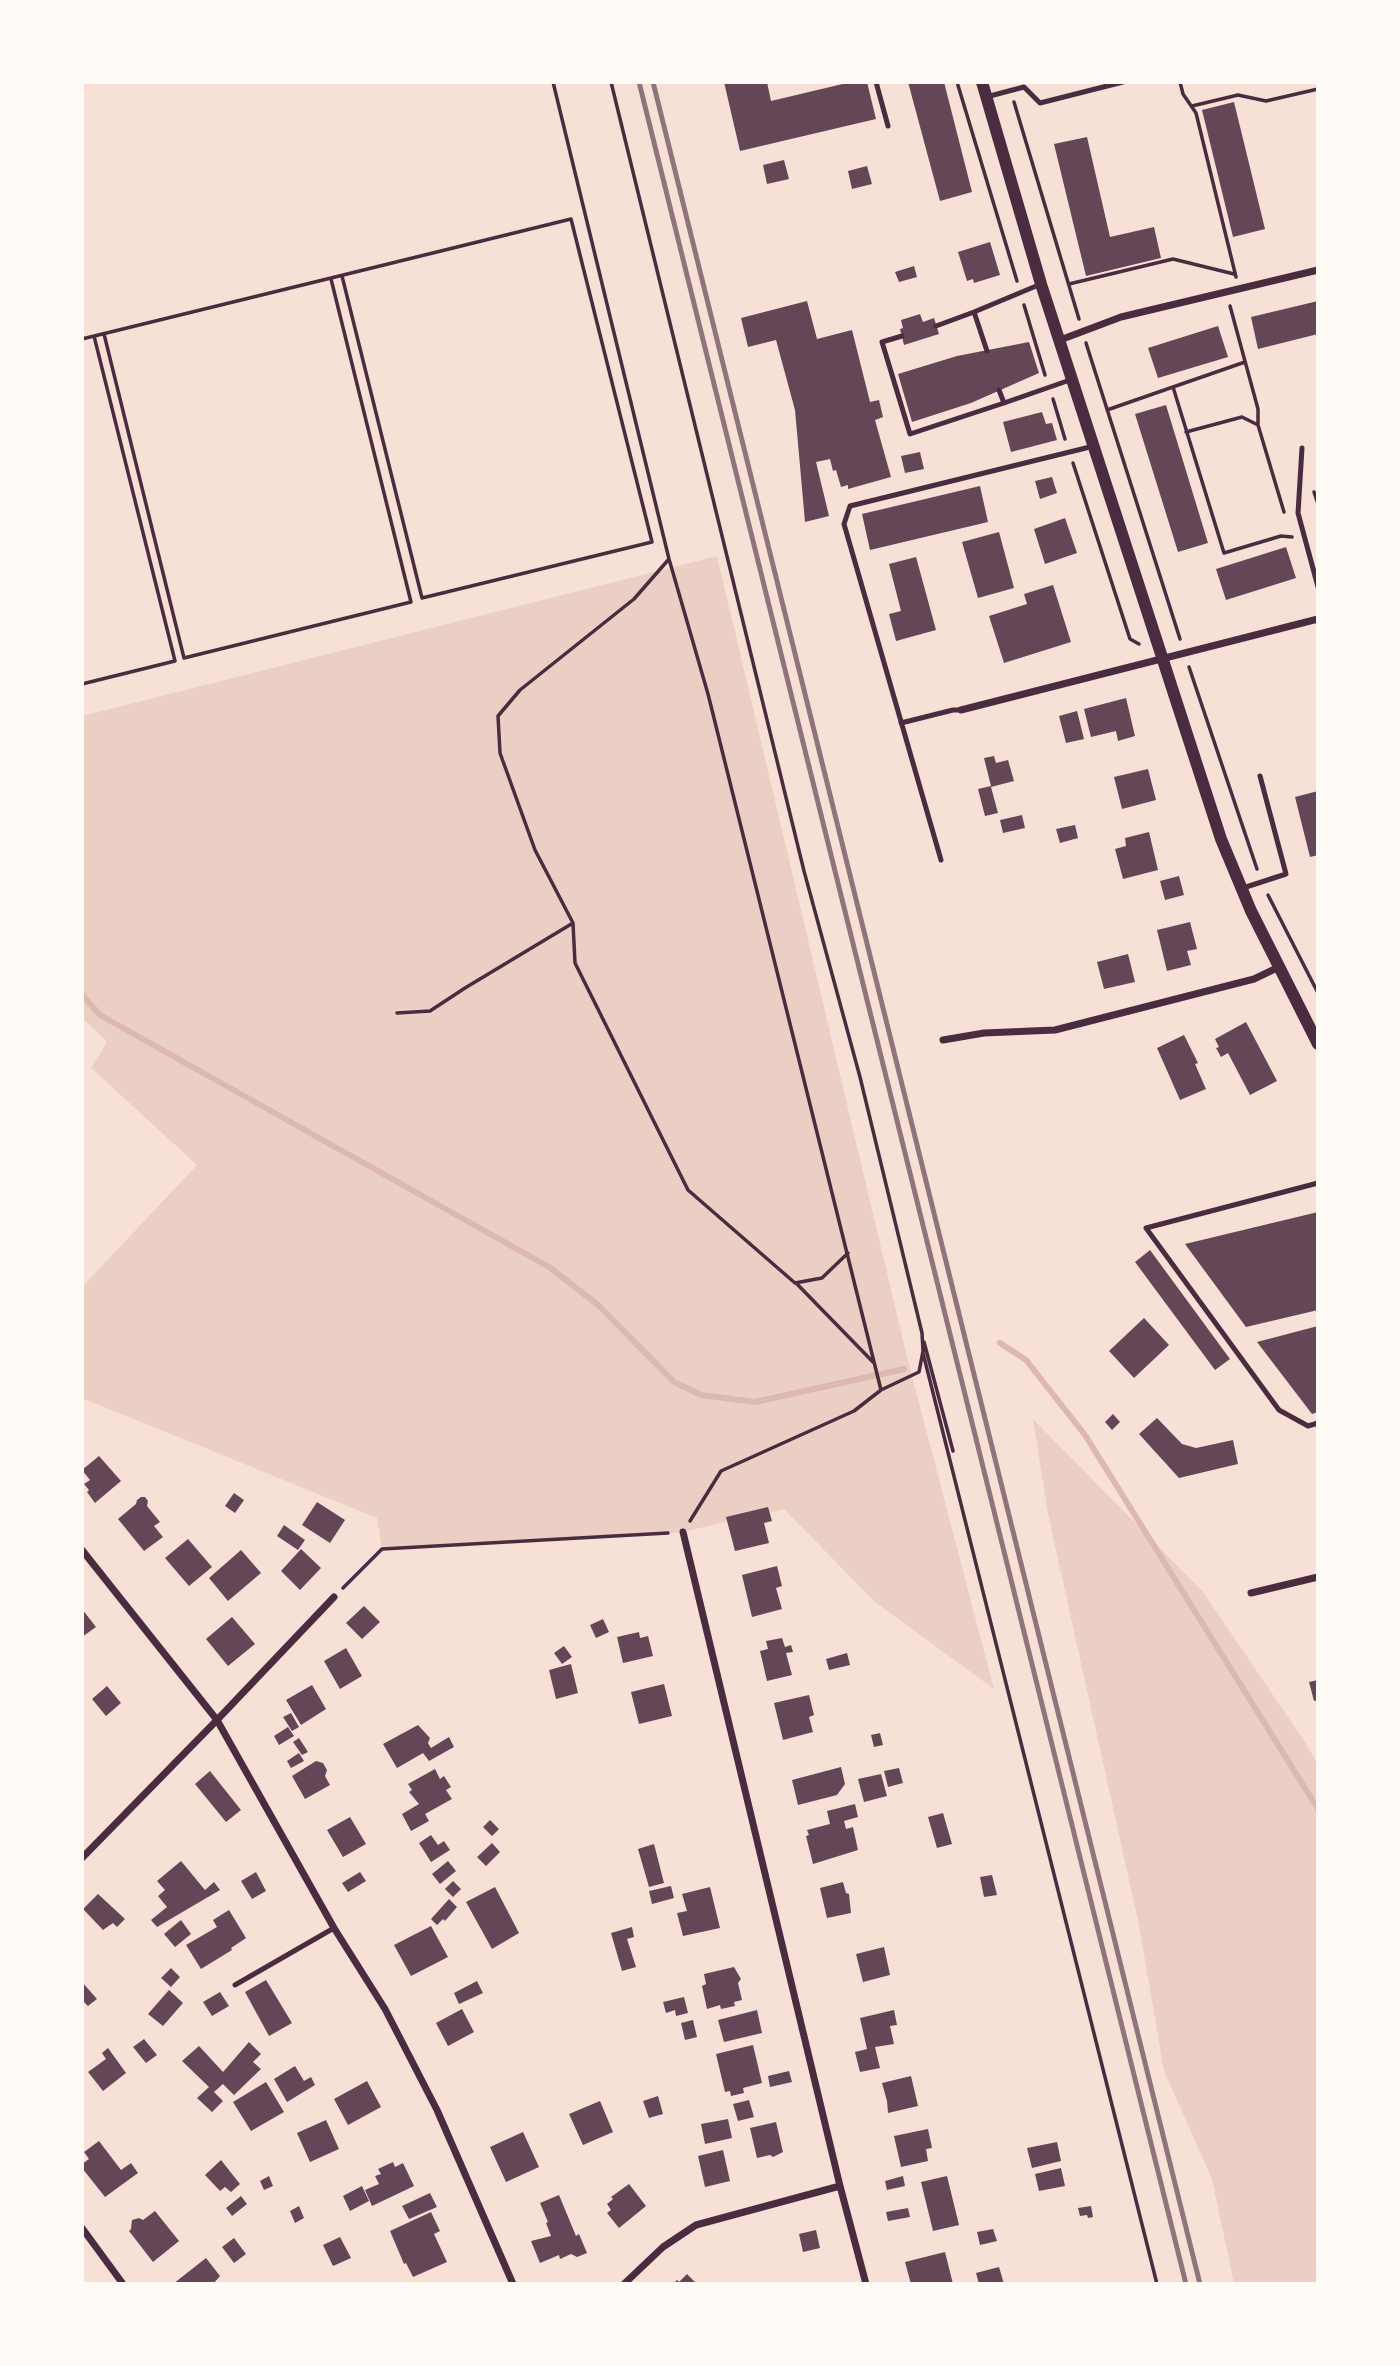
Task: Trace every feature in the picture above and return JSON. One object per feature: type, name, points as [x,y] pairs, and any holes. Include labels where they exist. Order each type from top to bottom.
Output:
[{"type":"street","points":[[982,82],[1041,284],[1221,839],[1240,889],[1318,1044]]},
{"type":"street","points":[[1060,340],[1121,317],[1318,270]]},
{"type":"street","points":[[961,710],[1318,619]]},
{"type":"street","points":[[943,1040],[984,1033],[1055,1030],[1254,979],[1279,967]]},
{"type":"street","points":[[683,1532],[866,2284]]},
{"type":"street","points":[[82,1550],[217,1720],[334,1928],[385,2009],[438,2110],[513,2284]]},
{"type":"street","points":[[1251,1593],[1318,1577]]},
{"type":"street","points":[[82,1858],[334,1597]]},
{"type":"street","points":[[624,2284],[663,2247],[696,2225],[840,2186]]},
{"type":"street","points":[[82,2228],[123,2284]]},
{"type":"lane","points":[[876,82],[888,127]]},
{"type":"lane","points":[[986,97],[1024,87],[1040,103],[1123,82]]},
{"type":"lane","points":[[936,326],[1041,284]]},
{"type":"lane","points":[[974,312],[987,351]]},
{"type":"lane","points":[[902,336],[881,342],[910,433],[1073,379]]},
{"type":"lane","points":[[999,390],[1004,403]]},
{"type":"lane","points":[[941,860],[844,524],[850,506],[1094,446]]},
{"type":"lane","points":[[1301,448],[1298,513],[1318,587]]},
{"type":"lane","points":[[901,723],[961,710]]},
{"type":"lane","points":[[1240,889],[1286,874],[1260,776]]},
{"type":"lane","points":[[1318,1183],[1146,1228],[1279,1410],[1308,1426],[1318,1423]]},
{"type":"lane","points":[[235,1985],[334,1928]]},
{"type":"path","points":[[552,82],[669,559],[708,694],[881,1390]]},
{"type":"path","points":[[611,82],[804,871],[860,1077],[953,1451]]},
{"type":"path","points":[[1180,82],[1183,94],[1196,113],[1239,288]]},
{"type":"path","points":[[1192,106],[1238,95],[1266,101],[1318,89]]},
{"type":"path","points":[[1011,90],[1107,410],[1261,882],[1318,993]]},
{"type":"path","points":[[82,339],[104,334],[342,275],[572,219],[652,542],[422,598],[342,275]]},
{"type":"path","points":[[1069,284],[1173,259],[1236,275]]},
{"type":"path","points":[[104,334],[184,658],[411,603],[331,278]]},
{"type":"path","points":[[1226,291],[1258,409],[1258,425],[1284,513]]},
{"type":"path","points":[[82,684],[175,661],[94,336]]},
{"type":"path","points":[[1107,410],[1245,362]]},
{"type":"path","points":[[1173,387],[1224,553],[1281,536],[1292,538],[1288,525]]},
{"type":"path","points":[[1186,432],[1241,417],[1258,425]]},
{"type":"path","points":[[669,559],[634,599],[520,690],[498,716],[500,753],[535,850],[573,923],[575,963],[688,1190],[795,1283],[875,1364]]},
{"type":"path","points":[[397,1013],[430,1011],[573,923]]},
{"type":"path","points":[[795,1283],[822,1278],[848,1253]]},
{"type":"path","points":[[922,1333],[923,1351],[1157,2284]]},
{"type":"path","points":[[334,1597],[382,1549],[683,1532],[721,1471],[854,1411],[881,1390],[919,1372],[923,1351]]},
{"type":"shaded area","points":[[717,556],[907,1357],[994,1689],[875,1602],[784,1509],[682,1532],[382,1549],[377,1518],[82,1398],[82,1287],[197,1165],[91,1068],[107,1042],[82,1018],[82,716]]},
{"type":"shaded area","points":[[1033,1419],[1203,1592],[1318,1765],[1318,2284],[1234,2284],[1212,2179],[1164,2071],[1139,1925],[1048,1514]]},
{"type":"building","points":[[724,82],[767,82],[771,101],[851,82],[867,82],[876,119],[740,151]]},
{"type":"building","points":[[908,82],[944,82],[972,192],[940,201]]},
{"type":"building","points":[[1234,102],[1265,229],[1233,237],[1202,110]]},
{"type":"building","points":[[1087,137],[1110,237],[1154,227],[1161,258],[1086,276],[1054,144]]},
{"type":"building","points":[[784,160],[789,179],[767,184],[763,165]]},
{"type":"building","points":[[867,166],[872,184],[852,189],[848,171]]},
{"type":"building","points":[[990,242],[1000,275],[974,283],[973,279],[967,281],[958,252]]},
{"type":"building","points":[[914,266],[917,277],[899,282],[895,272]]},
{"type":"building","points":[[807,301],[817,339],[852,330],[870,402],[879,400],[883,417],[875,420],[891,477],[848,489],[848,485],[841,487],[830,459],[816,462],[829,516],[805,522],[795,410],[776,340],[748,347],[741,318]]},
{"type":"building","points":[[1318,301],[1318,334],[1258,349],[1251,317]]},
{"type":"building","points":[[920,314],[923,322],[934,318],[939,334],[904,345],[901,320]]},
{"type":"building","points":[[1218,326],[1228,357],[1158,378],[1148,348]]},
{"type":"building","points":[[1029,342],[1039,373],[971,403],[912,422],[898,374],[957,356]]},
{"type":"building","points":[[1166,405],[1208,543],[1178,552],[1135,414]]},
{"type":"building","points":[[1042,412],[1046,424],[1052,423],[1057,440],[1011,452],[1003,422]]},
{"type":"building","points":[[920,452],[924,469],[905,473],[901,456]]},
{"type":"building","points":[[1052,477],[1057,493],[1040,499],[1035,481]]},
{"type":"building","points":[[980,486],[988,522],[870,550],[862,514]]},
{"type":"building","points":[[1065,518],[1077,553],[1045,564],[1034,529]]},
{"type":"building","points":[[999,532],[1014,588],[978,598],[962,542]]},
{"type":"building","points":[[1286,547],[1296,578],[1226,600],[1216,569]]},
{"type":"building","points":[[916,557],[936,630],[896,641],[889,614],[901,611],[889,564]]},
{"type":"building","points":[[1053,585],[1071,642],[1004,663],[989,616],[1027,604],[1024,594]]},
{"type":"building","points":[[1126,698],[1135,736],[1118,741],[1116,731],[1091,737],[1084,709]]},
{"type":"building","points":[[1077,711],[1084,739],[1066,743],[1059,716]]},
{"type":"building","points":[[994,756],[996,763],[1008,760],[1014,781],[991,787],[998,813],[985,816],[978,789],[991,786],[984,758]]},
{"type":"building","points":[[1148,769],[1156,800],[1122,809],[1114,777]]},
{"type":"building","points":[[1318,791],[1318,855],[1310,857],[1295,797]]},
{"type":"building","points":[[1022,815],[1025,828],[1003,833],[1000,820]]},
{"type":"building","points":[[1075,825],[1078,838],[1060,843],[1056,829]]},
{"type":"building","points":[[1149,832],[1158,870],[1123,879],[1115,849],[1126,846],[1125,838]]},
{"type":"building","points":[[1179,876],[1184,895],[1165,900],[1160,881]]},
{"type":"building","points":[[1190,922],[1197,949],[1187,951],[1191,965],[1167,971],[1157,930]]},
{"type":"building","points":[[1128,954],[1135,982],[1104,989],[1097,962]]},
{"type":"building","points":[[1246,1022],[1277,1081],[1250,1095],[1228,1053],[1221,1057],[1215,1039]]},
{"type":"building","points":[[1184,1035],[1198,1063],[1195,1064],[1206,1089],[1180,1100],[1157,1048]]},
{"type":"building","points":[[1318,1212],[1318,1310],[1246,1327],[1185,1244]]},
{"type":"building","points":[[1150,1250],[1230,1359],[1215,1370],[1135,1262]]},
{"type":"building","points":[[1144,1318],[1169,1345],[1134,1378],[1109,1351]]},
{"type":"building","points":[[1318,1326],[1318,1412],[1312,1414],[1257,1342]]},
{"type":"building","points":[[1113,1414],[1120,1422],[1112,1430],[1105,1422]]},
{"type":"building","points":[[1157,1418],[1182,1444],[1196,1448],[1233,1440],[1238,1464],[1179,1478],[1139,1434]]},
{"type":"building","points":[[99,1456],[121,1481],[95,1503],[84,1484],[90,1480],[82,1470]]},
{"type":"building","points":[[234,1493],[244,1500],[235,1513],[225,1506]]},
{"type":"building","points":[[141,1497],[145,1497],[147,1506],[160,1522],[154,1526],[163,1537],[144,1551],[118,1519]]},
{"type":"building","points":[[317,1502],[345,1520],[330,1543],[302,1525]]},
{"type":"building","points":[[768,1507],[772,1521],[764,1523],[769,1543],[735,1551],[726,1517]]},
{"type":"building","points":[[284,1525],[305,1540],[298,1550],[277,1536]]},
{"type":"building","points":[[188,1539],[212,1567],[189,1586],[165,1558]]},
{"type":"building","points":[[301,1549],[321,1568],[300,1590],[281,1571]]},
{"type":"building","points":[[241,1550],[261,1573],[228,1601],[209,1578]]},
{"type":"building","points":[[777,1566],[782,1586],[776,1588],[782,1609],[752,1617],[742,1575]]},
{"type":"building","points":[[364,1606],[380,1622],[362,1639],[346,1623]]},
{"type":"building","points":[[82,1609],[96,1627],[82,1637]]},
{"type":"building","points":[[232,1617],[255,1644],[228,1666],[206,1639]]},
{"type":"building","points":[[603,1619],[609,1632],[596,1638],[590,1625]]},
{"type":"building","points":[[639,1632],[640,1638],[648,1636],[653,1656],[623,1663],[617,1637]]},
{"type":"building","points":[[782,1638],[785,1647],[791,1645],[793,1652],[786,1653],[792,1675],[767,1681],[760,1651],[768,1649],[766,1641]]},
{"type":"building","points":[[564,1646],[572,1657],[562,1664],[554,1653]]},
{"type":"building","points":[[346,1648],[362,1676],[340,1689],[324,1661]]},
{"type":"building","points":[[847,1653],[850,1665],[829,1670],[826,1659]]},
{"type":"building","points":[[571,1664],[578,1693],[556,1699],[549,1670]]},
{"type":"building","points":[[1318,1680],[1318,1700],[1314,1701],[1309,1682]]},
{"type":"building","points":[[664,1684],[672,1716],[639,1724],[631,1692]]},
{"type":"building","points":[[312,1685],[326,1709],[301,1725],[286,1700]]},
{"type":"building","points":[[107,1686],[121,1703],[106,1716],[92,1699]]},
{"type":"building","points":[[809,1695],[814,1715],[809,1717],[813,1732],[783,1740],[774,1703]]},
{"type":"building","points":[[291,1713],[299,1727],[292,1731],[283,1717]]},
{"type":"building","points":[[418,1725],[430,1738],[428,1743],[431,1748],[449,1737],[454,1747],[429,1761],[423,1753],[397,1768],[383,1744]]},
{"type":"building","points":[[288,1727],[294,1736],[279,1745],[274,1736]]},
{"type":"building","points":[[880,1733],[883,1745],[874,1747],[871,1735]]},
{"type":"building","points":[[299,1738],[308,1752],[302,1755],[293,1742]]},
{"type":"building","points":[[299,1753],[304,1761],[291,1768],[287,1761]]},
{"type":"building","points":[[316,1761],[323,1763],[330,1785],[305,1799],[292,1776]]},
{"type":"building","points":[[841,1767],[845,1784],[837,1795],[798,1805],[792,1780]]},
{"type":"building","points":[[899,1768],[903,1783],[888,1787],[884,1771]]},
{"type":"building","points":[[435,1769],[440,1779],[444,1776],[451,1787],[446,1790],[452,1799],[425,1814],[429,1821],[411,1831],[402,1814],[419,1804],[409,1792],[412,1790],[408,1784]]},
{"type":"building","points":[[210,1771],[241,1810],[226,1822],[195,1784]]},
{"type":"building","points":[[881,1774],[887,1796],[864,1802],[858,1779]]},
{"type":"building","points":[[855,1804],[858,1817],[844,1821],[846,1829],[853,1827],[858,1850],[813,1864],[807,1830],[830,1824],[827,1811]]},
{"type":"building","points":[[943,1813],[952,1844],[937,1848],[928,1817]]},
{"type":"building","points":[[350,1817],[366,1844],[343,1857],[327,1830]]},
{"type":"building","points":[[490,1820],[499,1829],[492,1836],[483,1827]]},
{"type":"building","points":[[431,1835],[438,1845],[444,1841],[450,1850],[431,1862],[419,1843]]},
{"type":"building","points":[[492,1843],[500,1852],[486,1866],[477,1857]]},
{"type":"building","points":[[654,1844],[664,1883],[649,1887],[638,1849]]},
{"type":"building","points":[[181,1861],[205,1890],[214,1882],[220,1890],[157,1927],[151,1920],[167,1907],[158,1896],[165,1890],[157,1881]]},
{"type":"building","points":[[448,1861],[456,1871],[440,1884],[432,1874]]},
{"type":"building","points":[[256,1872],[266,1891],[252,1899],[241,1881]]},
{"type":"building","points":[[360,1872],[366,1881],[348,1892],[342,1883]]},
{"type":"building","points":[[992,1875],[997,1895],[984,1897],[980,1877]]},
{"type":"building","points":[[453,1881],[461,1889],[453,1897],[445,1889]]},
{"type":"building","points":[[843,1882],[846,1893],[849,1894],[851,1913],[827,1918],[820,1888]]},
{"type":"building","points":[[671,1886],[674,1898],[652,1904],[649,1891]]},
{"type":"building","points":[[495,1887],[519,1933],[492,1949],[466,1902]]},
{"type":"building","points":[[710,1887],[720,1928],[683,1936],[677,1913],[687,1911],[682,1894]]},
{"type":"building","points":[[98,1894],[125,1919],[117,1927],[113,1923],[103,1930],[83,1909]]},
{"type":"building","points":[[449,1899],[457,1907],[445,1921],[443,1919],[437,1925],[431,1919]]},
{"type":"building","points":[[229,1910],[246,1938],[201,1969],[186,1945],[217,1927],[213,1920]]},
{"type":"building","points":[[181,1920],[191,1934],[175,1947],[164,1934]]},
{"type":"building","points":[[431,1926],[448,1957],[411,1976],[394,1945]]},
{"type":"building","points":[[632,1927],[634,1937],[627,1939],[636,1967],[622,1971],[611,1933]]},
{"type":"building","points":[[884,1947],[890,1975],[863,1982],[856,1954]]},
{"type":"building","points":[[734,1967],[741,1979],[738,1983],[742,2000],[734,2002],[735,2006],[721,2009],[720,2005],[707,2009],[702,1986],[706,1984],[704,1974]]},
{"type":"building","points":[[171,1968],[180,1977],[171,1987],[161,1978]]},
{"type":"building","points":[[266,1980],[292,2023],[269,2036],[245,1992]]},
{"type":"building","points":[[477,1981],[483,1993],[459,2004],[454,1993]]},
{"type":"building","points":[[82,1982],[97,1999],[88,2006],[82,2000]]},
{"type":"building","points":[[169,1990],[183,2003],[163,2026],[148,2014]]},
{"type":"building","points":[[220,1992],[229,2006],[212,2016],[203,2002]]},
{"type":"building","points":[[684,1997],[688,2013],[676,2016],[675,2010],[666,2013],[663,2002]]},
{"type":"building","points":[[462,2009],[474,2032],[448,2046],[436,2023]]},
{"type":"building","points":[[757,2010],[762,2033],[724,2042],[718,2020]]},
{"type":"building","points":[[894,2010],[897,2025],[890,2026],[894,2044],[875,2047],[880,2068],[860,2072],[855,2052],[867,2049],[860,2018]]},
{"type":"building","points":[[693,2020],[697,2037],[685,2040],[681,2023]]},
{"type":"building","points":[[144,2039],[157,2055],[146,2063],[133,2047]]},
{"type":"building","points":[[249,2042],[261,2054],[253,2062],[261,2069],[234,2095],[223,2084],[214,2092],[223,2101],[212,2112],[197,2098],[209,2087],[182,2061],[199,2046],[223,2072]]},
{"type":"building","points":[[753,2045],[762,2083],[743,2088],[744,2093],[731,2096],[730,2091],[725,2092],[716,2054]]},
{"type":"building","points":[[108,2048],[126,2073],[103,2091],[88,2072],[106,2059],[102,2053]]},
{"type":"building","points":[[295,2066],[304,2081],[311,2077],[315,2085],[287,2102],[274,2079]]},
{"type":"building","points":[[789,2071],[792,2082],[770,2087],[768,2076]]},
{"type":"building","points":[[911,2076],[918,2106],[888,2113],[882,2083]]},
{"type":"building","points":[[367,2081],[381,2107],[348,2125],[334,2099]]},
{"type":"building","points":[[266,2082],[284,2112],[251,2131],[233,2102]]},
{"type":"building","points":[[658,2096],[663,2114],[649,2118],[643,2101]]},
{"type":"building","points":[[749,2100],[754,2117],[738,2121],[733,2104]]},
{"type":"building","points":[[600,2101],[613,2132],[583,2145],[569,2114]]},
{"type":"building","points":[[728,2119],[732,2138],[705,2144],[701,2124]]},
{"type":"building","points":[[326,2120],[339,2149],[310,2162],[297,2133]]},
{"type":"building","points":[[776,2122],[783,2152],[773,2157],[770,2155],[757,2158],[750,2128]]},
{"type":"building","points":[[928,2129],[932,2148],[926,2149],[928,2161],[901,2167],[894,2136]]},
{"type":"building","points":[[523,2132],[539,2167],[506,2182],[490,2147]]},
{"type":"building","points":[[99,2141],[121,2170],[131,2163],[138,2173],[105,2197],[82,2168],[82,2164],[89,2159],[84,2152]]},
{"type":"building","points":[[1057,2142],[1061,2161],[1032,2168],[1027,2148]]},
{"type":"building","points":[[723,2150],[730,2181],[705,2187],[698,2156]]},
{"type":"building","points":[[221,2160],[240,2184],[231,2192],[225,2187],[220,2191],[205,2175]]},
{"type":"building","points":[[393,2162],[395,2167],[403,2163],[414,2186],[372,2206],[365,2190],[379,2184],[375,2176],[381,2174],[378,2169]]},
{"type":"building","points":[[1061,2168],[1065,2186],[1039,2191],[1035,2174]]},
{"type":"building","points":[[269,2176],[273,2186],[264,2190],[260,2181]]},
{"type":"building","points":[[903,2176],[905,2186],[887,2190],[885,2181]]},
{"type":"building","points":[[947,2176],[959,2225],[933,2231],[921,2182]]},
{"type":"building","points":[[629,2184],[646,2206],[619,2228],[607,2213],[611,2210],[607,2204],[613,2199],[611,2197]]},
{"type":"building","points":[[362,2186],[369,2201],[350,2211],[343,2196]]},
{"type":"building","points":[[430,2193],[437,2207],[409,2219],[402,2206]]},
{"type":"building","points":[[559,2195],[576,2236],[579,2234],[587,2253],[577,2257],[571,2254],[560,2259],[559,2255],[540,2263],[531,2241],[551,2236],[540,2203]]},
{"type":"building","points":[[241,2196],[247,2204],[232,2216],[226,2208]]},
{"type":"building","points":[[299,2206],[304,2218],[295,2223],[290,2211]]},
{"type":"building","points":[[1091,2206],[1093,2217],[1080,2216],[1078,2208]]},
{"type":"building","points":[[908,2208],[910,2217],[888,2221],[886,2212]]},
{"type":"building","points":[[155,2211],[179,2241],[153,2262],[129,2231],[132,2220],[143,2220]]},
{"type":"building","points":[[431,2212],[440,2231],[434,2234],[447,2262],[413,2277],[406,2263],[404,2264],[390,2231]]},
{"type":"building","points":[[993,2229],[997,2241],[980,2245],[977,2232]]},
{"type":"building","points":[[816,2230],[820,2248],[803,2252],[799,2234]]},
{"type":"building","points":[[340,2237],[351,2258],[333,2266],[323,2245]]},
{"type":"building","points":[[234,2238],[246,2254],[234,2263],[222,2247]]},
{"type":"building","points":[[945,2252],[953,2284],[911,2284],[905,2262]]},
{"type":"building","points":[[206,2258],[220,2276],[213,2284],[173,2284]]},
{"type":"building","points":[[999,2267],[1004,2284],[979,2284],[976,2273]]},
{"type":"building","points":[[687,2274],[697,2284],[673,2284],[677,2280],[679,2282]]},
{"type":"waterway","points":[[82,995],[100,1015],[549,1267],[597,1304],[674,1382],[701,1395],[755,1402],[904,1369]]},
{"type":"waterway","points":[[1000,1343],[1026,1360],[1085,1435],[1318,1809]]},
{"type":"railway","points":[[639,82],[1186,2284]]},
{"type":"railway","points":[[653,82],[1200,2284]]}]
